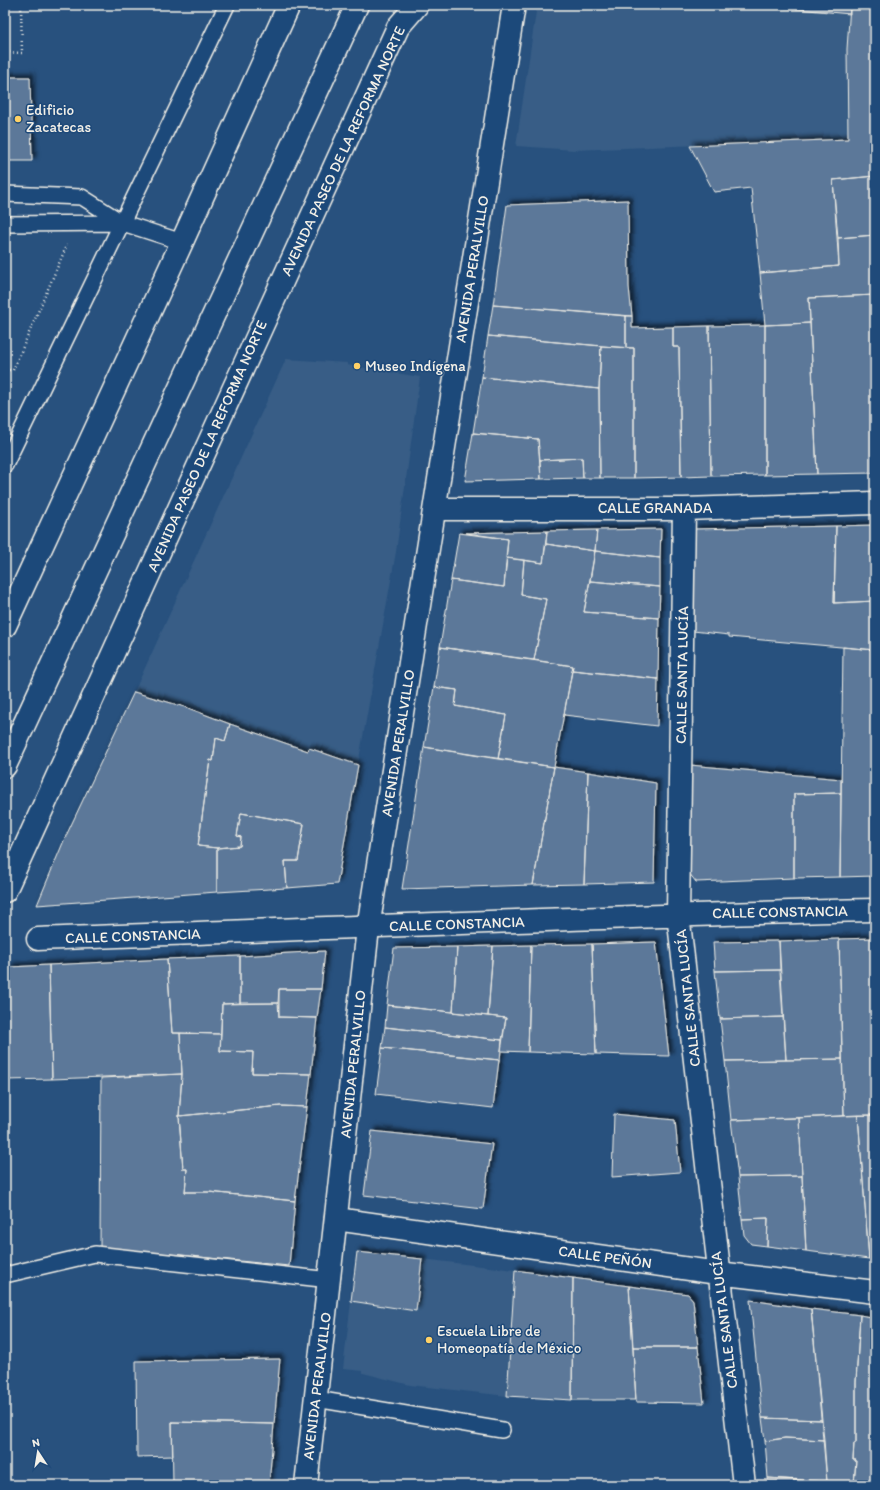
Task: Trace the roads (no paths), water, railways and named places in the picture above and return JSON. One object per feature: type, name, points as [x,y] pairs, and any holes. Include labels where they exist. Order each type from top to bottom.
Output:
[{"type":"street","points":[[5,626],[182,242],[289,5]]},
{"type":"street","points":[[5,766],[357,5]]},
{"type":"street","name":"AVENIDA PASEO DE LA REFORMA NORTE","points":[[5,890],[398,27],[417,5]]},
{"type":"street","name":"AVENIDA PERALVILLO","points":[[306,1485],[368,928],[514,5]]},
{"type":"street","name":"CALLE GRANADA","points":[[435,508],[684,509],[875,503]]},
{"type":"street","name":"CALLE SANTA LUCÍA","points":[[684,509],[678,914],[718,1273],[744,1485]]},
{"type":"street","name":"CALLE CONSTANCIA","points":[[38,939],[368,928],[678,914],[875,910]]},
{"type":"street","name":"CALLE PEÑÓN","points":[[336,1219],[718,1273],[875,1292]]},
{"type":"lane","points":[[5,465],[124,222],[227,5]]},
{"type":"lane","points":[[5,194],[82,197],[124,222],[182,242]]},
{"type":"lane","points":[[5,224],[124,222]]},
{"type":"lane","points":[[5,1275],[95,1254],[330,1280]]},
{"type":"lane","points":[[316,1399],[502,1430]]},
{"type":"place","name":"Edificio Zacatecas","points":[[18,119]]},
{"type":"place","name":"Museo Indígena","points":[[357,366]]},
{"type":"place","name":"Escuela Libre de Homeopatía de México","points":[[429,1340]]}]
